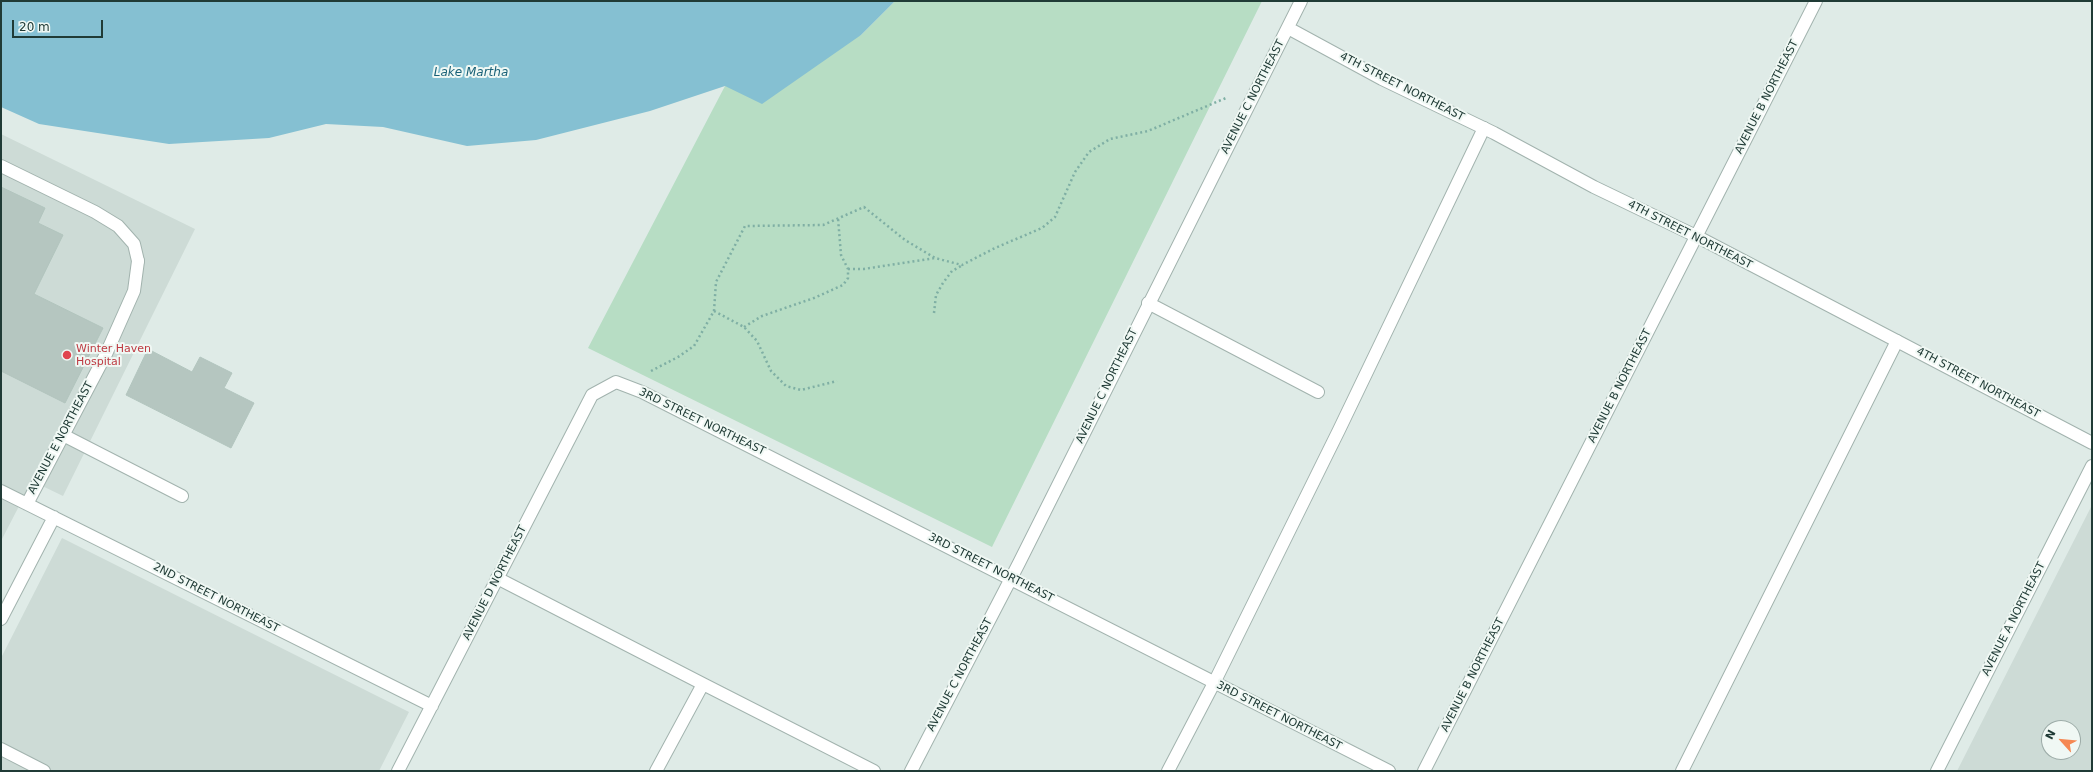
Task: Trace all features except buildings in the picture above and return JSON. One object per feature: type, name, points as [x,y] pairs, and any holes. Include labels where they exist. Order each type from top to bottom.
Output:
[{"type":"street","name":"AVENUE C NORTHEAST","points":[[911,771],[1011,578],[1301,1]]},
{"type":"street","name":"AVENUE B NORTHEAST","points":[[1424,771],[1816,1]]},
{"type":"street","name":"4TH STREET NORTHEAST","points":[[1288,28],[1382,79],[1484,128],[1594,187],[1696,236],[2092,443]]},
{"type":"street","points":[[1168,771],[1214,683],[1340,430],[1484,128]]},
{"type":"street","name":"AVENUE E NORTHEAST","points":[[1,166],[95,212],[118,226],[134,244],[138,261],[134,291],[106,354],[26,504]]},
{"type":"street","points":[[1148,303],[1318,392]]},
{"type":"street","points":[[1682,771],[1897,341]]},
{"type":"street","name":"3RD STREET NORTHEAST","points":[[592,395],[616,382],[628,386],[1011,578],[1214,683],[1389,771]]},
{"type":"street","name":"AVENUE D NORTHEAST","points":[[398,771],[592,395]]},
{"type":"street","points":[[63,435],[182,496]]},
{"type":"street","name":"AVENUE A NORTHEAST","points":[[1937,771],[2092,466]]},
{"type":"street","name":"2ND STREET NORTHEAST","points":[[1,491],[432,706]]},
{"type":"street","points":[[1,619],[54,517]]},
{"type":"street","points":[[497,578],[874,771]]},
{"type":"street","points":[[656,771],[703,684]]},
{"type":"street","points":[[1,749],[44,771]]},
{"type":"path","points":[[934,313],[936,295],[952,271],[995,248],[1042,228],[1055,217],[1075,172],[1089,152],[1110,139],[1148,132],[1226,98]]},
{"type":"path","points":[[628,386],[652,370],[678,357],[694,346],[714,311],[716,282],[745,226],[823,225],[864,207],[892,231],[935,258],[962,266]]},
{"type":"path","points":[[744,327],[762,316],[814,298],[843,284],[848,278],[848,269],[841,255],[838,218]]},
{"type":"path","points":[[848,269],[864,269],[935,258]]},
{"type":"path","points":[[714,311],[744,327],[758,341],[772,371],[786,386],[801,390],[837,381]]},
{"type":"shaded area","name":"Winter Haven Hospital","points":[[1,134],[195,229],[63,496],[32,481],[1,541]]},
{"type":"shaded area","points":[[2092,505],[2092,771],[1957,771]]},
{"type":"shaded area","points":[[62,538],[409,712],[379,771],[1,771],[1,658]]},
{"type":"green space","points":[[895,1],[1262,1],[992,547],[588,348],[725,86],[861,35]]},
{"type":"water","name":"Lake Martha","points":[[1,1],[895,1],[861,35],[762,104],[725,86],[650,111],[536,140],[467,146],[383,127],[326,124],[269,138],[169,144],[39,124],[1,107]]},
{"type":"place","name":"Winter Haven Hospital","points":[[67,355]]}]
